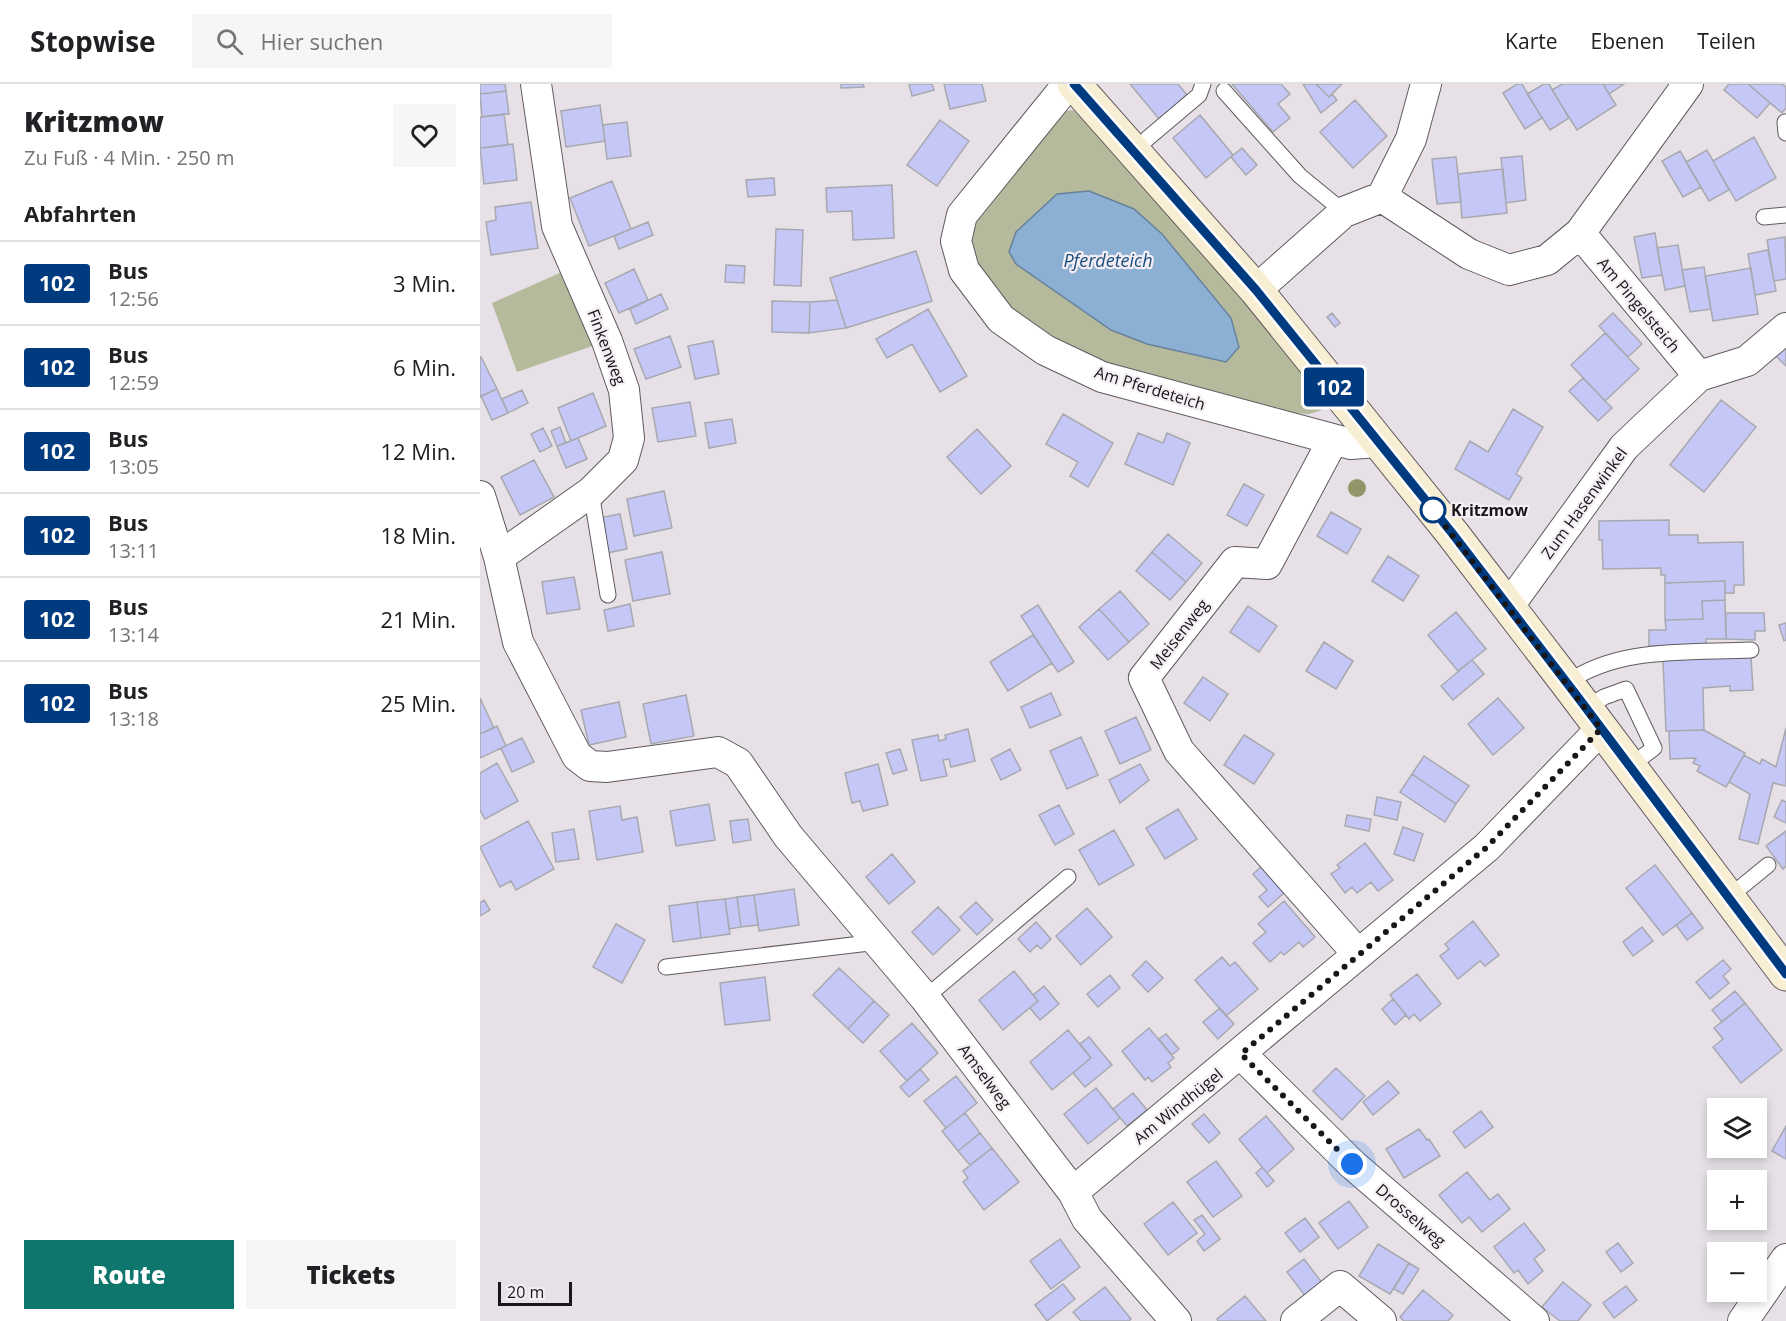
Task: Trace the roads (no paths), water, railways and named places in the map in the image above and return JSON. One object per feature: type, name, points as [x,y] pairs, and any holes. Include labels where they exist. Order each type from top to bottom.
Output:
[{"type":"main road","points":[[1074,84],[1256,290],[1378,442],[1585,707],[1786,974]]},
{"type":"street","name":"Finkenweg","points":[[499,557],[591,492],[623,460],[629,438],[624,390],[607,341],[557,226],[536,84]]},
{"type":"street","name":"Am Pferdeteich","points":[[1068,84],[962,215],[956,241],[964,270],[1001,319],[1045,350],[1102,377],[1333,440],[1351,444],[1378,442]]},
{"type":"street","points":[[1256,290],[1344,212],[1382,197],[1411,138],[1426,84]]},
{"type":"street","points":[[1382,197],[1469,254],[1509,270],[1547,260],[1580,233],[1688,84]]},
{"type":"street","name":"Am Pingelsteich","points":[[1580,233],[1699,376]]},
{"type":"street","name":"Zum Hasenwinkel","points":[[1508,607],[1624,447],[1699,376],[1747,361],[1786,328]]},
{"type":"street","name":"Meisenweg","points":[[1333,440],[1267,564],[1235,561],[1144,678],[1179,751],[1358,954]]},
{"type":"street","points":[[480,496],[499,557]]},
{"type":"street","name":"Amselweg","points":[[499,557],[518,642],[577,756],[590,766],[607,767],[718,752],[738,764],[788,836],[925,999],[1073,1192],[1088,1219],[1176,1321]]},
{"type":"street","name":"Am Windhügel","points":[[1073,1192],[1487,847],[1585,707]]},
{"type":"street","name":"Drosselweg","points":[[1241,1054],[1352,1164],[1534,1321]]},
{"type":"street","points":[[1743,1321],[1786,1259]]},
{"type":"street","points":[[1296,1321],[1340,1286],[1381,1321]]},
{"type":"lane","points":[[1134,153],[1148,138],[1199,95],[1203,84]]},
{"type":"lane","points":[[1224,91],[1300,176],[1344,212]]},
{"type":"lane","points":[[1764,217],[1786,215]]},
{"type":"lane","points":[[591,492],[608,596]]},
{"type":"lane","points":[[1630,766],[1654,748],[1626,689],[1585,707],[1584,671],[1637,656],[1751,650]]},
{"type":"lane","points":[[1729,897],[1768,865]]},
{"type":"lane","points":[[925,999],[1068,877]]},
{"type":"lane","points":[[666,967],[878,942]]},
{"type":"water","name":"Pferdeteich","points":[[1089,191],[1134,209],[1162,234],[1231,318],[1239,347],[1226,362],[1147,344],[1111,330],[1016,264],[1009,252],[1016,232],[1057,194]]},
{"type":"place","name":"Kritzmow","points":[[1433,510]]}]
